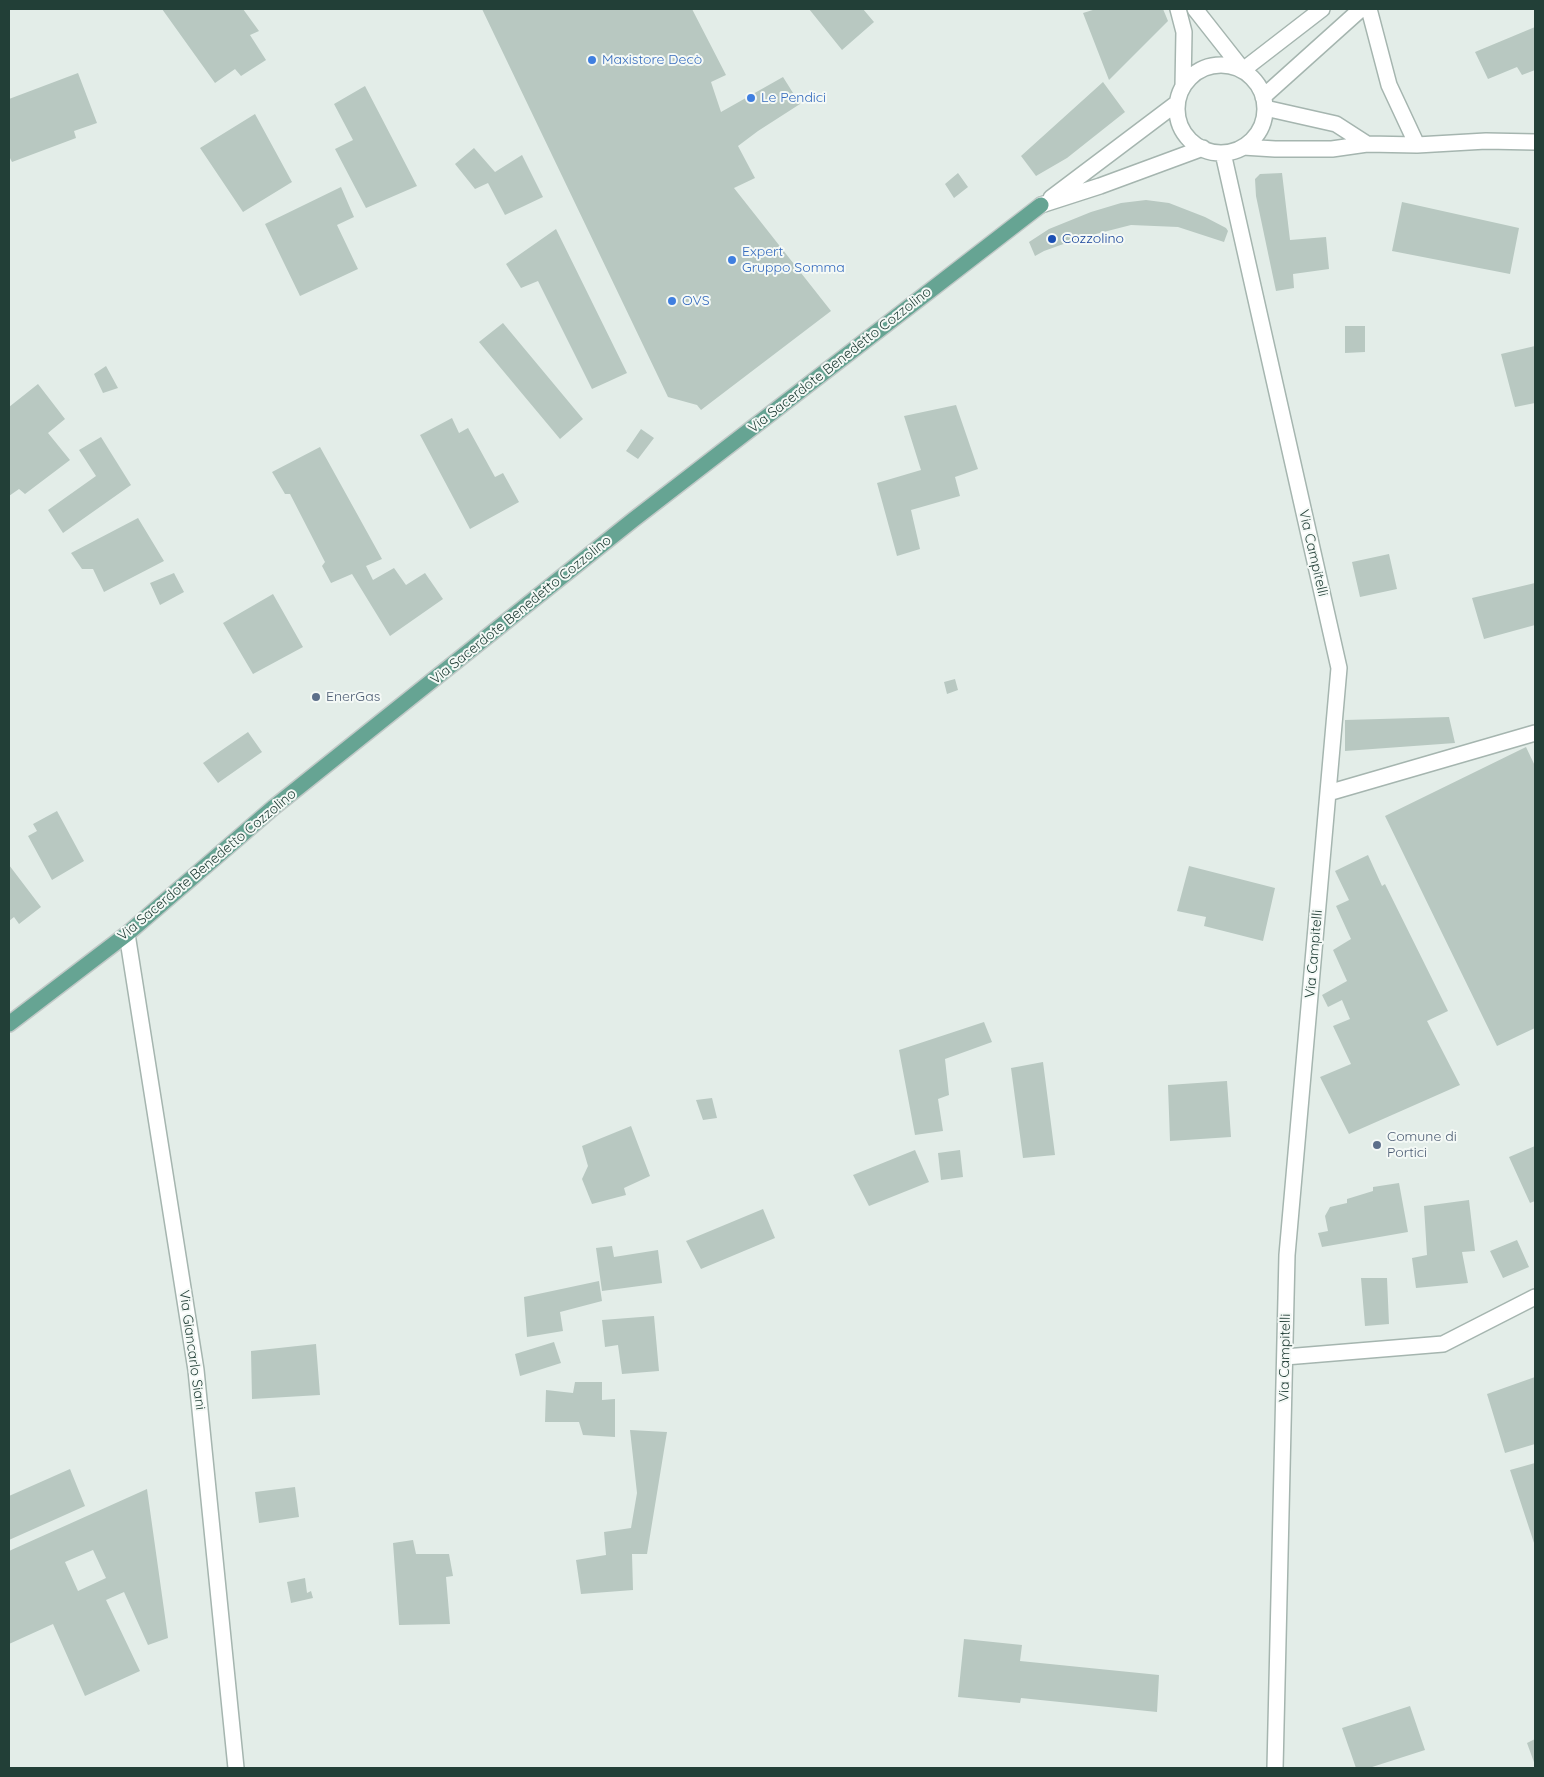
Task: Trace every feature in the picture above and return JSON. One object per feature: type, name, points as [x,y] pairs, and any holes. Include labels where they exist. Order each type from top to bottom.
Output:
[{"type":"main road","name":"Via Sacerdote Benedetto Cozzolino","points":[[9,1024],[127,934],[274,807],[610,539],[1041,205]]},
{"type":"street","points":[[1178,9],[1184,32],[1183,86],[1177,103],[1178,117],[1183,130],[1191,141],[1212,152],[1223,153],[1243,147],[1332,149],[1367,144],[1417,145],[1486,141],[1535,142]]},
{"type":"street","points":[[1195,9],[1243,70],[1252,77],[1259,87],[1264,103],[1262,123],[1254,137],[1243,147]]},
{"type":"street","points":[[1243,70],[1322,9]]},
{"type":"street","points":[[1264,103],[1361,9]]},
{"type":"street","points":[[1368,9],[1389,85],[1417,145]]},
{"type":"street","points":[[1183,86],[1203,68],[1216,65],[1230,66],[1243,70]]},
{"type":"street","name":"Via Sacerdote Benedetto Cozzolino","points":[[1041,205],[1177,103]]},
{"type":"street","points":[[1264,103],[1336,124],[1367,144]]},
{"type":"street","name":"Via Sacerdote Benedetto Cozzolino","points":[[1041,205],[1100,186],[1203,148]]},
{"type":"street","name":"Via Campitelli","points":[[1223,153],[1339,668],[1287,1255],[1275,1768]]},
{"type":"street","points":[[1328,793],[1535,734]]},
{"type":"street","name":"Via Giancarlo Siani","points":[[127,934],[196,1370],[236,1768]]},
{"type":"street","points":[[1285,1357],[1443,1344],[1535,1297]]},
{"type":"building","points":[[162,9],[243,9],[259,31],[250,35],[266,60],[241,76],[235,69],[215,83]]},
{"type":"building","points":[[482,9],[692,9],[726,75],[711,82],[721,112],[783,77],[800,104],[738,146],[755,178],[734,188],[831,311],[701,410],[697,405],[668,397]]},
{"type":"building","points":[[809,9],[863,9],[874,22],[842,50]]},
{"type":"building","points":[[1096,9],[1163,9],[1168,21],[1109,80],[1083,13]]},
{"type":"building","points":[[1535,27],[1535,70],[1522,75],[1517,67],[1488,79],[1475,52]]},
{"type":"building","points":[[78,73],[97,123],[74,131],[76,138],[12,162],[9,156],[9,99]]},
{"type":"building","points":[[1103,82],[1125,112],[1067,158],[1036,176],[1021,156]]},
{"type":"building","points":[[365,86],[417,186],[366,208],[335,149],[353,140],[334,104]]},
{"type":"building","points":[[255,114],[292,182],[243,212],[200,148]]},
{"type":"building","points":[[474,148],[495,172],[522,155],[543,197],[505,215],[488,183],[475,189],[455,164]]},
{"type":"building","points":[[958,173],[968,187],[954,198],[945,184]]},
{"type":"building","points":[[1282,173],[1290,240],[1326,237],[1329,269],[1293,274],[1294,288],[1276,291],[1256,196],[1255,179],[1260,174]]},
{"type":"building","points":[[341,187],[354,217],[337,225],[358,269],[300,296],[265,224]]},
{"type":"building","points":[[1146,200],[1169,203],[1205,217],[1226,228],[1228,231],[1224,242],[1178,227],[1131,225],[1080,238],[1035,256],[1029,242],[1049,229],[1091,212],[1121,203]]},
{"type":"building","points":[[1402,202],[1519,228],[1510,274],[1392,251]]},
{"type":"building","points":[[556,229],[627,373],[592,389],[538,281],[521,288],[506,264]]},
{"type":"building","points":[[503,323],[583,419],[560,439],[479,342]]},
{"type":"building","points":[[1345,326],[1365,326],[1365,352],[1345,353]]},
{"type":"building","points":[[1535,346],[1535,403],[1515,407],[1501,354]]},
{"type":"building","points":[[106,366],[118,388],[103,393],[94,374]]},
{"type":"building","points":[[38,384],[65,419],[48,433],[70,460],[25,494],[19,489],[9,496],[9,407]]},
{"type":"building","points":[[956,405],[978,469],[955,477],[960,496],[911,510],[920,549],[897,556],[877,483],[921,470],[904,416]]},
{"type":"building","points":[[452,418],[459,433],[468,428],[495,477],[503,473],[519,502],[470,529],[420,435]]},
{"type":"building","points":[[641,429],[654,438],[638,459],[626,451]]},
{"type":"building","points":[[101,437],[131,485],[63,533],[48,510],[96,476],[79,450]]},
{"type":"building","points":[[320,447],[382,559],[366,566],[373,580],[394,568],[406,585],[425,573],[443,599],[390,636],[352,574],[331,583],[322,566],[325,562],[290,494],[285,494],[272,472]]},
{"type":"building","points":[[138,518],[164,561],[104,592],[93,569],[82,569],[71,553]]},
{"type":"building","points":[[1389,554],[1397,589],[1360,597],[1352,562]]},
{"type":"building","points":[[174,573],[184,592],[160,605],[150,583]]},
{"type":"building","points":[[1535,583],[1535,625],[1484,639],[1472,598]]},
{"type":"building","points":[[273,594],[303,647],[253,674],[223,623]]},
{"type":"building","points":[[955,679],[958,690],[947,694],[944,682]]},
{"type":"building","points":[[1449,717],[1455,743],[1345,751],[1345,720]]},
{"type":"building","points":[[248,732],[262,752],[218,783],[203,763]]},
{"type":"building","points":[[1526,747],[1535,766],[1535,1028],[1497,1046],[1385,816]]},
{"type":"building","points":[[57,811],[84,861],[52,880],[28,836],[37,831],[33,824]]},
{"type":"building","points":[[1368,855],[1382,886],[1385,884],[1448,1011],[1427,1021],[1460,1085],[1349,1134],[1320,1077],[1351,1064],[1333,1026],[1350,1019],[1342,1000],[1328,1007],[1322,995],[1347,981],[1333,950],[1351,939],[1336,906],[1349,900],[1335,871]]},
{"type":"building","points":[[9,865],[41,907],[19,924],[14,917],[9,921]]},
{"type":"building","points":[[1189,866],[1275,888],[1263,941],[1204,926],[1206,917],[1177,911]]},
{"type":"building","points":[[984,1022],[992,1042],[945,1059],[949,1095],[938,1099],[943,1131],[915,1135],[899,1050]]},
{"type":"building","points":[[1043,1062],[1055,1155],[1023,1158],[1011,1068]]},
{"type":"building","points":[[1227,1081],[1231,1137],[1170,1141],[1168,1085]]},
{"type":"building","points":[[712,1098],[717,1118],[703,1120],[696,1100]]},
{"type":"building","points":[[631,1126],[650,1176],[624,1188],[626,1195],[592,1204],[582,1179],[588,1166],[582,1146]]},
{"type":"building","points":[[1535,1146],[1535,1201],[1530,1203],[1509,1157]]},
{"type":"building","points":[[915,1150],[929,1182],[869,1206],[853,1175]]},
{"type":"building","points":[[960,1150],[963,1177],[941,1180],[938,1153]]},
{"type":"building","points":[[1399,1183],[1408,1232],[1322,1247],[1318,1233],[1328,1231],[1325,1216],[1330,1207],[1347,1203],[1347,1199],[1373,1191],[1373,1187]]},
{"type":"building","points":[[1469,1200],[1475,1251],[1462,1252],[1468,1283],[1416,1288],[1412,1258],[1427,1255],[1424,1206]]},
{"type":"building","points":[[763,1209],[775,1238],[701,1269],[686,1241]]},
{"type":"building","points":[[1517,1240],[1529,1267],[1503,1278],[1490,1251]]},
{"type":"building","points":[[612,1246],[614,1257],[658,1250],[662,1283],[602,1291],[596,1248]]},
{"type":"building","points":[[1361,1278],[1387,1278],[1389,1324],[1365,1326]]},
{"type":"building","points":[[599,1281],[602,1301],[560,1312],[563,1331],[527,1337],[524,1297]]},
{"type":"building","points":[[654,1316],[659,1371],[622,1374],[618,1345],[605,1347],[602,1320]]},
{"type":"building","points":[[554,1342],[561,1363],[520,1376],[515,1354]]},
{"type":"building","points":[[316,1344],[320,1395],[252,1399],[251,1351]]},
{"type":"building","points":[[1535,1377],[1535,1444],[1505,1453],[1487,1394]]},
{"type":"building","points":[[575,1382],[602,1382],[602,1400],[615,1399],[615,1437],[583,1435],[579,1422],[545,1422],[546,1390],[573,1393]]},
{"type":"building","points":[[630,1430],[667,1432],[647,1554],[632,1554],[633,1590],[581,1594],[576,1560],[606,1555],[604,1532],[631,1528],[637,1493]]},
{"type":"building","points":[[1535,1463],[1535,1546],[1510,1470]]},
{"type":"building","points":[[70,1469],[85,1506],[9,1540],[9,1496]]},
{"type":"building","points":[[295,1487],[299,1517],[259,1523],[255,1492]]},
{"type":"building","points":[[147,1489],[168,1638],[148,1645],[124,1592],[106,1600],[140,1671],[85,1696],[53,1624],[9,1644],[9,1551]],"holes":[[[93,1550],[106,1578],[78,1591],[65,1562]]]},
{"type":"building","points":[[413,1540],[416,1554],[449,1554],[453,1576],[446,1577],[450,1624],[399,1625],[393,1543]]},
{"type":"building","points":[[305,1578],[307,1593],[311,1591],[313,1598],[291,1603],[287,1582]]},
{"type":"building","points":[[964,1639],[1022,1645],[1020,1661],[1159,1675],[1157,1712],[1021,1698],[1020,1703],[958,1697]]},
{"type":"building","points":[[1410,1706],[1425,1750],[1369,1768],[1356,1768],[1342,1728]]},
{"type":"building","points":[[1535,1739],[1535,1765],[1527,1743]]},
{"type":"place","name":"Maxistore Decò","points":[[592,60]]},
{"type":"place","name":"Le Pendici","points":[[751,98]]},
{"type":"place","name":"Cozzolino","points":[[1052,239]]},
{"type":"place","name":"Expert Gruppo Somma","points":[[732,260]]},
{"type":"place","name":"OVS","points":[[672,301]]},
{"type":"place","name":"EnerGas","points":[[316,697]]},
{"type":"place","name":"Comune di Portici","points":[[1377,1145]]}]
